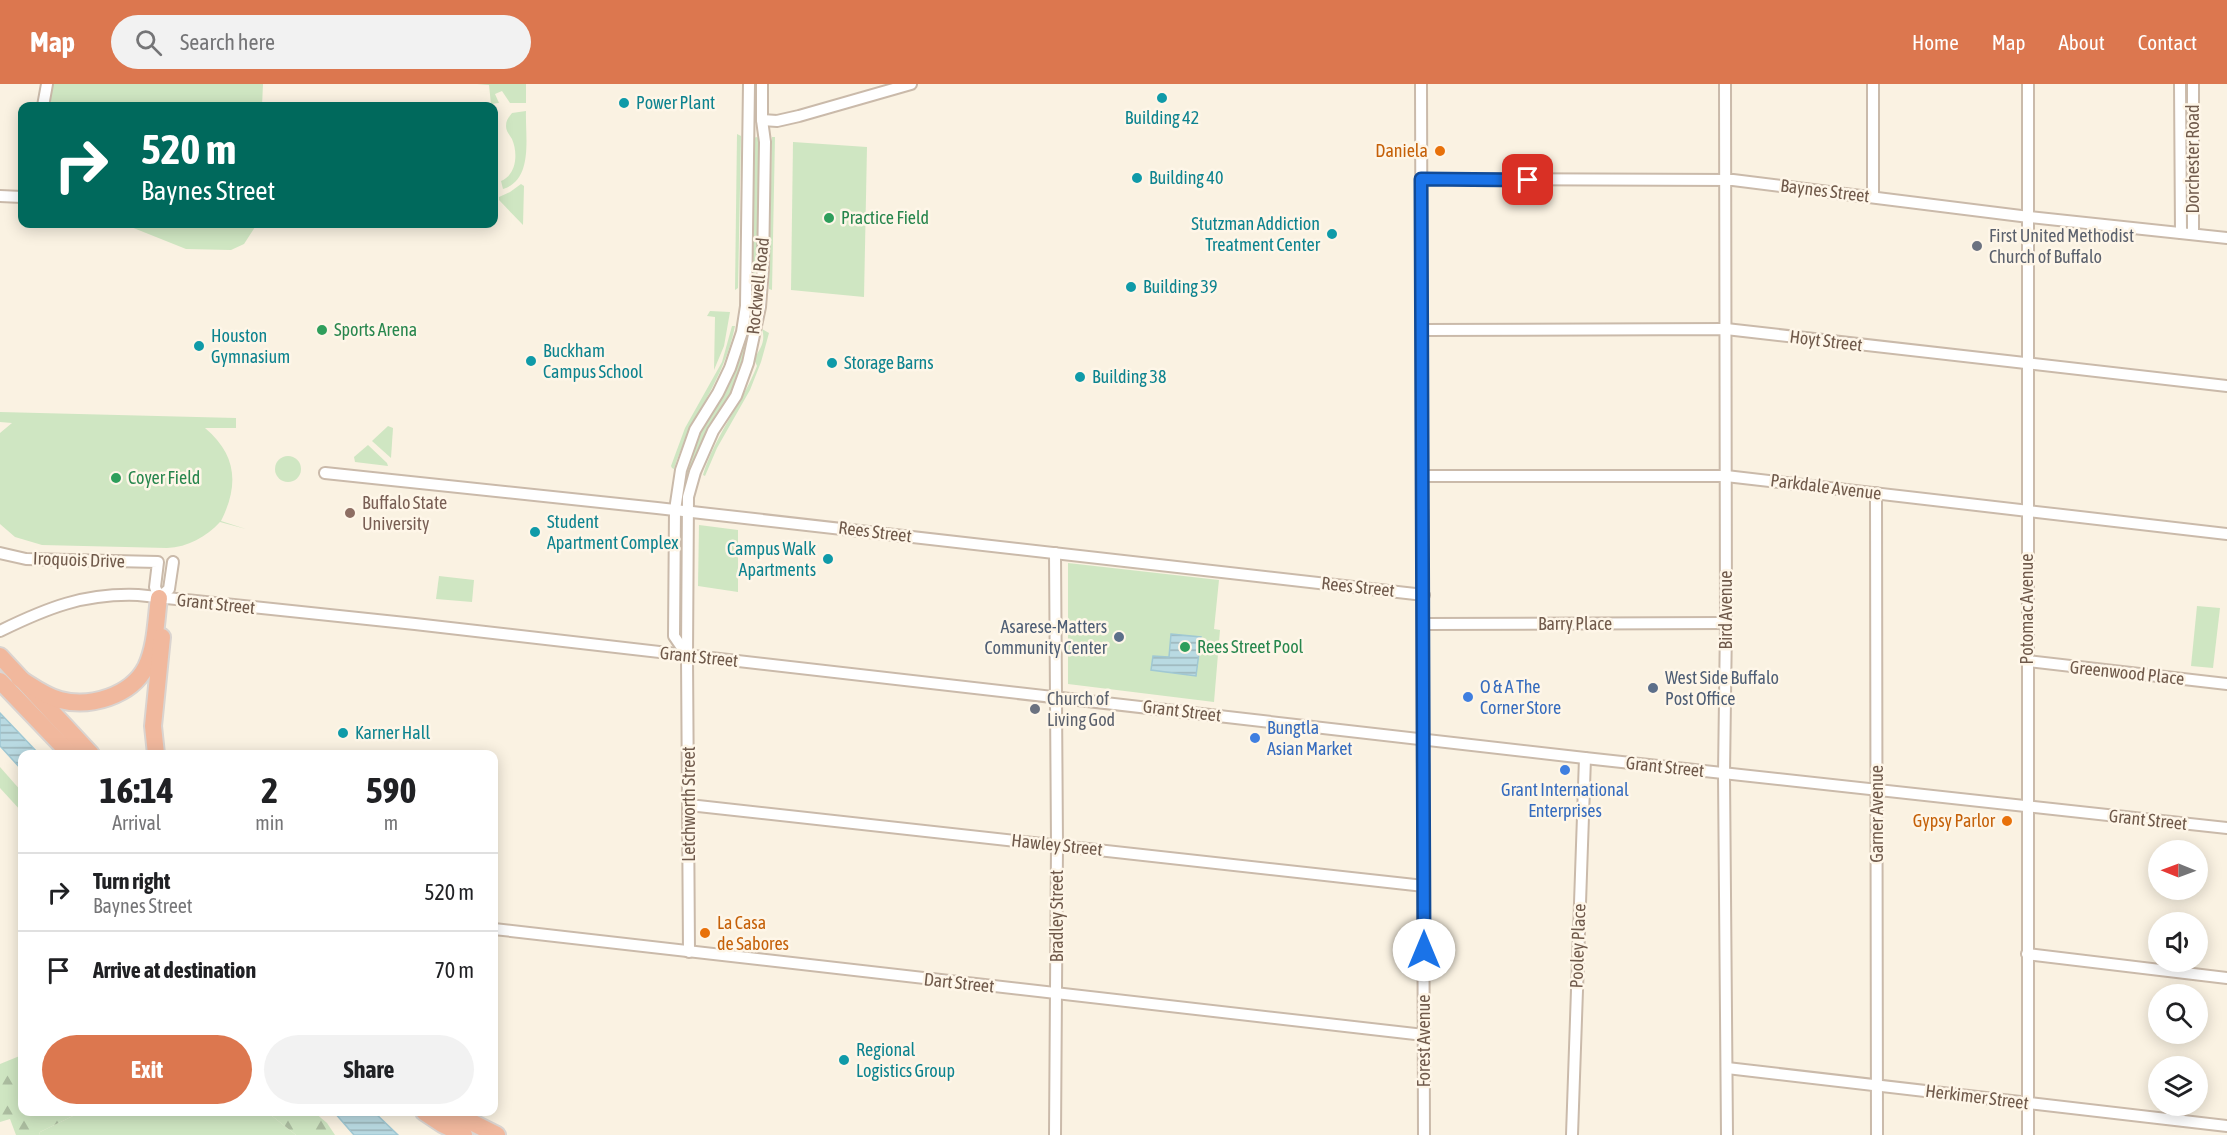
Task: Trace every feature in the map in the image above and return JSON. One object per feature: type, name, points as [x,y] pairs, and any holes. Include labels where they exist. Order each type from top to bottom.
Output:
[{"type":"highway","points":[[19,678],[45,694],[62,700],[90,702],[113,696],[132,683],[145,668],[155,633],[159,598]]},
{"type":"highway","points":[[156,750],[153,726],[163,615],[159,598]]},
{"type":"highway","points":[[0,656],[87,750]]},
{"type":"highway","points":[[0,681],[66,750]]},
{"type":"highway","points":[[430,1116],[464,1135]]},
{"type":"highway","points":[[459,1116],[497,1135]]},
{"type":"street","points":[[44,102],[47,84]]},
{"type":"street","name":"Rockwell Road","points":[[675,510],[681,470],[695,430],[718,393],[730,368],[743,324],[746,306],[749,84]]},
{"type":"street","name":"Rockwell Road","points":[[688,511],[688,497],[695,472],[713,431],[736,396],[748,363],[760,307],[763,269],[765,142],[762,120],[762,84]]},
{"type":"street","points":[[762,120],[777,121],[799,116],[911,84]]},
{"type":"street","name":"Forest Avenue","points":[[1421,84],[1425,1135]]},
{"type":"street","name":"Bird Avenue","points":[[1725,84],[1724,774],[1727,1135]]},
{"type":"street","points":[[1873,197],[1874,84]]},
{"type":"street","name":"Potomac Avenue","points":[[2028,84],[2028,1135]]},
{"type":"street","name":"Dorchester Road","points":[[2180,84],[2187,233]]},
{"type":"street","name":"Dorchester Road","points":[[2187,233],[2193,84]]},
{"type":"street","name":"Baynes Street","points":[[1421,179],[1726,180],[2029,217],[2227,238]]},
{"type":"street","points":[[0,196],[18,197]]},
{"type":"street","name":"Hoyt Street","points":[[1422,330],[1726,329],[2227,386]]},
{"type":"street","name":"Rees Street","points":[[325,473],[688,511],[1424,595]]},
{"type":"street","name":"Parkdale Avenue","points":[[1423,476],[1726,476],[2227,534]]},
{"type":"street","name":"Garner Avenue","points":[[1876,493],[1877,1135]]},
{"type":"street","name":"Letchworth Street","points":[[675,510],[674,636],[687,656]]},
{"type":"street","name":"Letchworth Street","points":[[688,511],[689,952]]},
{"type":"street","name":"Iroquois Drive","points":[[0,553],[26,559],[158,562],[155,587],[159,598]]},
{"type":"street","name":"Bradley Street","points":[[1055,553],[1057,845],[1055,1135]]},
{"type":"street","points":[[159,598],[169,589],[173,562]]},
{"type":"street","name":"Grant Street","points":[[0,631],[59,605],[89,597],[113,594],[159,598],[424,625],[1724,774],[1877,788],[2027,807],[2227,828]]},
{"type":"street","name":"Barry Place","points":[[1424,624],[1726,623]]},
{"type":"street","name":"Greenwood Place","points":[[2027,661],[2227,684]]},
{"type":"street","name":"Pooley Place","points":[[1572,1135],[1585,758]]},
{"type":"street","name":"Hawley Street","points":[[689,805],[1424,886]]},
{"type":"street","name":"Dart Street","points":[[498,929],[1424,1035]]},
{"type":"street","points":[[2028,954],[2227,978]]},
{"type":"street","name":"Herkimer Street","points":[[1727,1068],[2028,1102],[2190,1127],[2227,1126]]},
{"type":"green space","points":[[50,84],[263,84],[262,102],[48,102]]},
{"type":"green space","points":[[477,84],[526,84],[526,103],[510,103],[502,91],[495,94],[499,103],[491,102],[489,85]]},
{"type":"green space","points":[[526,111],[524,167],[520,177],[503,189],[501,181],[510,173],[515,163],[514,145],[506,126],[507,122],[512,113]]},
{"type":"green space","points":[[737,134],[741,136],[738,288],[735,290]]},
{"type":"green space","points":[[757,137],[760,140],[759,254],[750,289],[753,138]]},
{"type":"green space","points":[[772,137],[775,137],[772,290],[769,289]]},
{"type":"green space","name":"Practice Field","points":[[793,142],[867,147],[864,297],[791,290]]},
{"type":"green space","points":[[521,184],[524,186],[523,225],[499,200],[499,197]]},
{"type":"green space","points":[[134,228],[254,228],[244,244],[231,250],[186,249]]},
{"type":"green space","points":[[710,311],[730,312],[724,346],[714,370],[715,317],[707,316]]},
{"type":"green space","points":[[732,326],[735,326],[724,364],[689,433],[674,469],[671,466],[685,428],[722,362]]},
{"type":"green space","points":[[749,326],[748,339],[734,385],[711,439],[682,497],[680,496],[688,463],[698,436],[732,377]]},
{"type":"green space","points":[[762,329],[769,333],[761,362],[750,390],[717,448],[705,476],[703,475],[714,446],[757,366],[754,359],[763,342]]},
{"type":"green space","name":"Coyer Field","points":[[0,412],[236,418],[236,428],[205,428],[224,449],[232,471],[231,495],[221,521],[246,529],[220,522],[196,540],[182,546],[167,548],[42,545],[15,537],[0,524],[0,433],[12,423],[0,422]]},
{"type":"green space","points":[[388,426],[393,428],[391,458],[372,441]]},
{"type":"green space","points":[[368,445],[388,466],[355,462],[354,457]]},
{"type":"green space","points":[[288,456],[297,460],[301,469],[297,478],[288,482],[279,478],[275,469],[279,460]]},
{"type":"green space","points":[[699,525],[738,530],[738,592],[698,586]]},
{"type":"green space","points":[[1068,563],[1219,580],[1214,629],[1220,630],[1214,702],[1068,684]]},
{"type":"green space","points":[[439,576],[474,580],[472,602],[436,599]]},
{"type":"green space","points":[[2197,606],[2220,608],[2213,668],[2191,666]]},
{"type":"green space","points":[[0,767],[18,787],[18,808],[0,788]]},
{"type":"green space","points":[[18,1057],[18,1116],[73,1116],[40,1132],[39,1135],[16,1135],[10,1119],[0,1122],[0,1064]]},
{"type":"green space","points":[[73,1116],[272,1116],[296,1135],[39,1135],[40,1132]]},
{"type":"green space","points":[[272,1116],[319,1116],[335,1135],[296,1135]]},
{"type":"water","name":"Rees Street Pool","points":[[1171,634],[1201,637],[1196,676],[1151,670],[1153,656],[1169,657]]},
{"type":"water","points":[[0,713],[35,750],[18,750],[18,766],[0,746]]},
{"type":"water","points":[[337,1116],[378,1116],[398,1135],[354,1135]]},
{"type":"place","name":"Building 42","points":[[1162,98]]},
{"type":"place","name":"Power Plant","points":[[624,103]]},
{"type":"place","name":"Daniela","points":[[1440,151]]},
{"type":"place","name":"Building 40","points":[[1137,178]]},
{"type":"place","name":"Practice Field","points":[[829,218]]},
{"type":"place","name":"Stutzman Addiction Treatment Center","points":[[1332,234]]},
{"type":"place","name":"First United Methodist Church of Buffalo","points":[[1977,246]]},
{"type":"place","name":"Building 39","points":[[1131,287]]},
{"type":"place","name":"Sports Arena","points":[[322,330]]},
{"type":"place","name":"Houston Gymnasium","points":[[199,346]]},
{"type":"place","name":"Buckham Campus School","points":[[531,361]]},
{"type":"place","name":"Storage Barns","points":[[832,363]]},
{"type":"place","name":"Building 38","points":[[1080,377]]},
{"type":"place","name":"Coyer Field","points":[[116,478]]},
{"type":"place","name":"Buffalo State University","points":[[350,513]]},
{"type":"place","name":"Student Apartment Complex","points":[[535,532]]},
{"type":"place","name":"Campus Walk Apartments","points":[[828,559]]},
{"type":"place","name":"Asarese-Matters Community Center","points":[[1119,637]]},
{"type":"place","name":"Rees Street Pool","points":[[1185,647]]},
{"type":"place","name":"West Side Buffalo Post Office","points":[[1653,688]]},
{"type":"place","name":"O & A The Corner Store","points":[[1468,697]]},
{"type":"place","name":"Church of Living God","points":[[1035,709]]},
{"type":"place","name":"Karner Hall","points":[[343,733]]},
{"type":"place","name":"Bungtla Asian Market","points":[[1255,738]]},
{"type":"place","name":"Grant International Enterprises","points":[[1565,770]]},
{"type":"place","name":"Gypsy Parlor","points":[[2007,821]]},
{"type":"place","name":"La Casa de Sabores","points":[[705,933]]},
{"type":"place","name":"Regional Logistics Group","points":[[844,1060]]},
{"type":"route","points":[[1424,950],[1421,179],[1528,180]]}]
